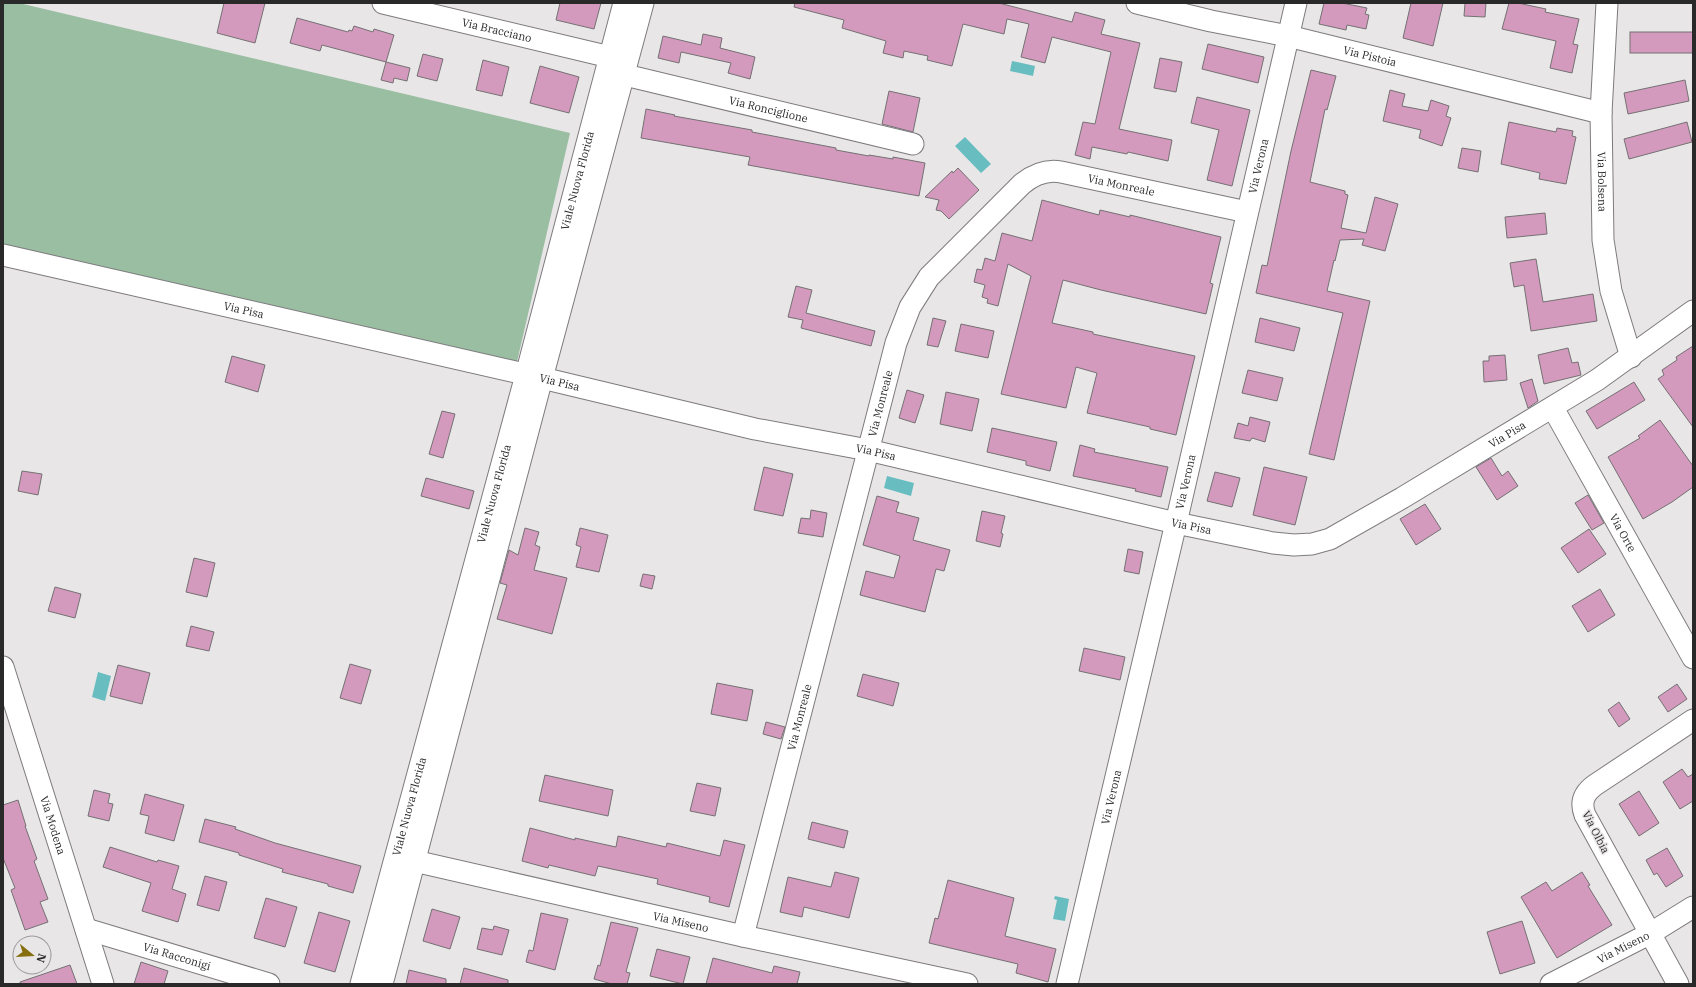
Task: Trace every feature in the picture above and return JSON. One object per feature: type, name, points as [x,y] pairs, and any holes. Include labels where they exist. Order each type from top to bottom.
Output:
[{"type":"street","name":"Via Bracciano","points":[[383,3],[610,57]]},
{"type":"street","name":"Viale Nuova Florida","points":[[382,984],[405,860],[587,179],[610,57],[624,3]]},
{"type":"street","name":"Viale Nuova Florida","points":[[587,179],[625,74],[643,3]]},
{"type":"street","name":"Via Pistoia","points":[[1137,3],[1212,21],[1288,36],[1601,113]]},
{"type":"street","name":"Via Verona","points":[[1067,984],[1176,523],[1296,3]]},
{"type":"street","name":"Via Bolsena","points":[[1607,3],[1601,113],[1602,217],[1606,261],[1612,295],[1631,357]]},
{"type":"street","points":[[610,57],[616,61],[620,72],[625,74]]},
{"type":"street","name":"Via Ronciglione","points":[[625,74],[912,144]]},
{"type":"street","name":"Via Monreale","points":[[743,936],[896,343],[903,323],[926,280],[1022,184],[1033,176],[1045,172],[1056,172],[1248,212]]},
{"type":"street","name":"Via Pisa","points":[[3,255],[534,376],[755,429],[868,450],[1176,523],[1278,544],[1305,545],[1324,541],[1342,533],[1553,408],[1631,357],[1693,311]]},
{"type":"street","name":"Via Orte","points":[[1553,408],[1693,658]]},
{"type":"street","name":"Via Modena","points":[[3,667],[103,984]]},
{"type":"street","name":"Via Olbia","points":[[1678,984],[1585,815],[1582,802],[1588,791],[1595,785],[1693,720]]},
{"type":"street","name":"Viale Nuova Florida","points":[[361,984],[405,860]]},
{"type":"street","name":"Via Miseno","points":[[405,860],[743,936],[966,984]]},
{"type":"street","name":"Via Miseno","points":[[1552,984],[1651,933],[1693,907]]},
{"type":"street","name":"Via Racconigi","points":[[86,929],[269,984]]},
{"type":"green space","points":[[3,3],[19,3],[570,133],[516,366],[3,249]]},
{"type":"water","points":[[1012,61],[1035,66],[1033,76],[1010,71]]},
{"type":"water","points":[[965,137],[991,164],[981,173],[955,146]]},
{"type":"water","points":[[887,476],[914,483],[911,496],[884,488]]},
{"type":"water","points":[[98,672],[111,676],[105,701],[92,697]]},
{"type":"water","points":[[1055,896],[1069,899],[1065,921],[1053,919],[1057,900],[1054,899]]},
{"type":"building","points":[[224,3],[265,3],[255,43],[217,33]]},
{"type":"building","points":[[560,3],[601,3],[594,29],[556,20]]},
{"type":"building","points":[[795,3],[999,3],[1072,22],[1075,12],[1105,20],[1101,34],[1140,43],[1119,129],[1172,140],[1168,161],[1128,152],[1127,154],[1092,147],[1090,159],[1075,155],[1083,122],[1095,124],[1111,52],[1052,37],[1045,63],[1021,57],[1029,24],[1007,19],[1004,34],[963,24],[952,66],[927,60],[928,56],[904,51],[903,58],[883,53],[886,41],[842,28],[844,20],[794,7]]},
{"type":"building","points":[[1324,3],[1342,3],[1367,8],[1365,14],[1369,15],[1366,29],[1347,25],[1346,30],[1319,24]]},
{"type":"building","points":[[1411,3],[1443,3],[1433,46],[1403,38]]},
{"type":"building","points":[[1465,3],[1486,3],[1485,17],[1464,16]]},
{"type":"building","points":[[1509,3],[1518,3],[1546,9],[1545,12],[1579,19],[1573,44],[1578,45],[1572,73],[1550,68],[1556,41],[1502,29]]},
{"type":"building","points":[[297,18],[348,32],[349,30],[352,31],[354,26],[373,32],[374,29],[394,35],[386,62],[322,45],[320,51],[290,43]]},
{"type":"building","points":[[1630,32],[1693,32],[1693,53],[1630,53]]},
{"type":"building","points":[[703,34],[722,38],[720,48],[755,57],[750,79],[728,73],[731,63],[681,52],[679,63],[658,58],[663,36],[701,45]]},
{"type":"building","points":[[1208,44],[1264,57],[1258,83],[1202,69]]},
{"type":"building","points":[[423,54],[443,59],[437,81],[417,76]]},
{"type":"building","points":[[1160,58],[1182,62],[1176,92],[1154,88]]},
{"type":"building","points":[[483,60],[509,67],[502,96],[476,90]]},
{"type":"building","points":[[386,62],[410,68],[407,81],[394,78],[393,83],[381,80]]},
{"type":"building","points":[[540,66],[579,77],[569,113],[530,103]]},
{"type":"building","points":[[1311,70],[1336,76],[1327,110],[1325,109],[1310,182],[1345,191],[1345,194],[1348,195],[1341,228],[1366,233],[1375,197],[1398,204],[1385,251],[1362,245],[1364,239],[1340,240],[1335,261],[1334,260],[1327,291],[1370,301],[1334,460],[1309,454],[1343,313],[1256,293],[1262,265],[1267,266],[1291,151]]},
{"type":"building","points":[[1685,80],[1689,101],[1628,114],[1624,93]]},
{"type":"building","points":[[1390,90],[1405,94],[1402,106],[1428,111],[1431,100],[1449,106],[1446,116],[1451,118],[1442,146],[1419,138],[1421,130],[1383,121]]},
{"type":"building","points":[[889,91],[920,98],[913,132],[882,124]]},
{"type":"building","points":[[1197,97],[1250,110],[1232,186],[1207,180],[1219,130],[1191,123]]},
{"type":"building","points":[[646,109],[675,115],[674,116],[752,130],[752,132],[836,148],[836,150],[893,159],[893,157],[925,163],[919,196],[748,165],[750,157],[641,138]]},
{"type":"building","points":[[1509,122],[1556,132],[1557,128],[1573,131],[1572,136],[1576,137],[1566,184],[1539,179],[1540,173],[1501,164]]},
{"type":"building","points":[[1687,122],[1692,142],[1629,159],[1624,139]]},
{"type":"building","points":[[1462,148],[1481,151],[1478,172],[1458,168]]},
{"type":"building","points":[[958,168],[979,190],[949,219],[941,211],[936,210],[939,200],[925,197],[952,171],[953,173]]},
{"type":"building","points":[[1042,200],[1099,215],[1100,210],[1130,217],[1130,215],[1221,237],[1210,283],[1213,284],[1206,314],[1063,280],[1052,323],[1093,332],[1093,334],[1195,356],[1176,435],[1150,429],[1150,427],[1087,413],[1097,373],[1076,367],[1066,408],[1001,394],[1031,276],[1008,264],[998,306],[987,303],[988,299],[982,297],[985,285],[974,282],[977,269],[982,270],[985,258],[995,261],[1002,233],[1032,241]]},
{"type":"building","points":[[1545,213],[1547,234],[1507,238],[1505,217]]},
{"type":"building","points":[[1536,259],[1543,302],[1593,294],[1597,321],[1531,331],[1524,285],[1514,287],[1510,263]]},
{"type":"building","points":[[796,286],[812,290],[806,313],[875,331],[871,346],[801,328],[803,320],[788,317]]},
{"type":"building","points":[[933,318],[946,321],[938,347],[927,345]]},
{"type":"building","points":[[1260,318],[1300,328],[1294,351],[1255,342]]},
{"type":"building","points":[[961,324],[994,331],[988,358],[955,351]]},
{"type":"building","points":[[1693,346],[1693,427],[1658,379],[1664,375],[1662,370],[1677,360],[1676,357]]},
{"type":"building","points":[[1568,348],[1572,363],[1578,362],[1581,375],[1544,384],[1538,355]]},
{"type":"building","points":[[1505,355],[1507,380],[1484,382],[1483,361],[1489,361],[1489,356]]},
{"type":"building","points":[[232,356],[265,365],[258,392],[225,382]]},
{"type":"building","points":[[1248,370],[1283,378],[1277,401],[1242,393]]},
{"type":"building","points":[[1532,379],[1538,401],[1528,408],[1520,383]]},
{"type":"building","points":[[1634,382],[1645,400],[1597,429],[1586,411]]},
{"type":"building","points":[[907,390],[924,395],[915,423],[899,418]]},
{"type":"building","points":[[946,392],[979,399],[972,431],[940,424]]},
{"type":"building","points":[[442,411],[455,414],[443,458],[429,454]]},
{"type":"building","points":[[1250,417],[1270,422],[1265,442],[1252,438],[1250,441],[1234,438],[1238,423],[1248,426]]},
{"type":"building","points":[[1660,420],[1693,466],[1693,487],[1672,502],[1643,519],[1608,457],[1640,438],[1638,436]]},
{"type":"building","points":[[992,428],[1057,442],[1050,471],[1026,465],[1026,461],[987,452]]},
{"type":"building","points":[[1080,445],[1095,449],[1094,452],[1168,467],[1161,497],[1135,491],[1136,489],[1073,476]]},
{"type":"building","points":[[1491,458],[1502,476],[1508,471],[1518,486],[1497,500],[1476,467]]},
{"type":"building","points":[[764,467],[793,474],[783,516],[754,510]]},
{"type":"building","points":[[1264,467],[1307,477],[1295,525],[1253,515]]},
{"type":"building","points":[[22,471],[42,474],[38,495],[18,491]]},
{"type":"building","points":[[1215,472],[1240,478],[1232,507],[1207,501]]},
{"type":"building","points":[[426,478],[474,491],[469,509],[421,496]]},
{"type":"building","points":[[1588,495],[1604,523],[1592,530],[1575,503]]},
{"type":"building","points":[[877,496],[899,502],[896,512],[919,518],[913,540],[950,550],[944,571],[936,569],[925,612],[860,595],[866,571],[894,578],[900,556],[863,545]]},
{"type":"building","points":[[1425,504],[1441,529],[1416,545],[1400,519]]},
{"type":"building","points":[[811,510],[827,513],[823,537],[798,533],[801,518],[810,519]]},
{"type":"building","points":[[982,511],[1005,516],[1001,533],[1003,534],[1000,547],[976,541]]},
{"type":"building","points":[[525,528],[539,532],[535,545],[540,547],[534,570],[567,578],[552,634],[497,619],[507,585],[500,583],[509,550],[518,555]]},
{"type":"building","points":[[580,528],[608,535],[599,572],[576,567],[581,547],[576,545]]},
{"type":"building","points":[[1589,529],[1606,554],[1578,573],[1561,548]]},
{"type":"building","points":[[1128,549],[1143,552],[1139,574],[1124,571]]},
{"type":"building","points":[[194,558],[215,563],[207,597],[186,592]]},
{"type":"building","points":[[643,574],[655,576],[652,589],[640,586]]},
{"type":"building","points":[[55,587],[81,594],[75,618],[48,611]]},
{"type":"building","points":[[1600,589],[1615,615],[1588,632],[1572,606]]},
{"type":"building","points":[[191,626],[214,632],[209,651],[186,646]]},
{"type":"building","points":[[1084,648],[1125,657],[1120,680],[1079,671]]},
{"type":"building","points":[[350,664],[371,670],[361,704],[340,698]]},
{"type":"building","points":[[118,665],[150,673],[142,704],[110,696]]},
{"type":"building","points":[[863,674],[899,683],[893,706],[857,696]]},
{"type":"building","points":[[717,683],[753,690],[747,721],[711,714]]},
{"type":"building","points":[[1677,684],[1687,699],[1668,712],[1658,697]]},
{"type":"building","points":[[1619,702],[1630,719],[1619,727],[1608,710]]},
{"type":"building","points":[[766,722],[785,727],[781,739],[763,734]]},
{"type":"building","points":[[1682,769],[1688,777],[1693,774],[1693,801],[1680,809],[1663,782]]},
{"type":"building","points":[[545,775],[613,790],[608,816],[539,801]]},
{"type":"building","points":[[697,783],[721,788],[715,816],[690,811]]},
{"type":"building","points":[[94,790],[110,794],[108,803],[113,804],[109,821],[88,816]]},
{"type":"building","points":[[1639,791],[1659,823],[1639,836],[1619,804]]},
{"type":"building","points":[[145,794],[184,805],[174,841],[145,833],[149,816],[140,814]]},
{"type":"building","points":[[18,800],[25,826],[37,859],[34,861],[48,899],[40,902],[48,922],[25,930],[11,890],[15,888],[3,858],[3,805]]},
{"type":"building","points":[[205,819],[236,827],[235,829],[275,843],[361,866],[353,893],[328,886],[328,884],[282,872],[283,869],[239,855],[239,853],[199,842]]},
{"type":"building","points":[[812,822],[848,831],[844,848],[808,839]]},
{"type":"building","points":[[530,828],[575,840],[575,838],[616,847],[618,836],[666,847],[667,843],[720,856],[724,840],[745,845],[729,907],[709,902],[710,897],[657,884],[658,879],[598,866],[595,876],[549,865],[548,868],[522,861]]},
{"type":"building","points":[[110,847],[157,862],[158,860],[179,866],[172,889],[186,894],[178,922],[142,911],[151,883],[103,867]]},
{"type":"building","points":[[1667,848],[1683,876],[1666,887],[1657,873],[1654,875],[1646,860]]},
{"type":"building","points":[[835,872],[859,878],[849,918],[804,907],[802,917],[780,912],[788,877],[831,887]]},
{"type":"building","points":[[1582,872],[1590,885],[1588,886],[1612,925],[1557,958],[1521,897],[1546,882],[1552,891]]},
{"type":"building","points":[[205,876],[227,882],[219,911],[197,905]]},
{"type":"building","points":[[948,880],[1014,898],[1005,936],[1056,949],[1048,982],[1016,973],[1018,964],[929,943],[935,918],[938,919]]},
{"type":"building","points":[[266,898],[297,907],[285,947],[254,938]]},
{"type":"building","points":[[432,909],[460,917],[450,949],[423,941]]},
{"type":"building","points":[[319,912],[350,921],[335,972],[304,963]]},
{"type":"building","points":[[541,913],[568,919],[555,970],[526,962],[529,950],[533,951]]},
{"type":"building","points":[[1522,921],[1535,963],[1500,974],[1487,932]]},
{"type":"building","points":[[611,922],[638,928],[626,972],[630,973],[627,984],[612,984],[594,979],[598,965],[600,966]]},
{"type":"building","points":[[494,926],[509,930],[502,955],[477,949],[482,928],[493,930]]},
{"type":"building","points":[[657,949],[690,957],[683,984],[650,976]]},
{"type":"building","points":[[713,958],[772,973],[774,966],[800,972],[797,984],[706,984]]},
{"type":"building","points":[[141,962],[168,971],[164,984],[134,984]]},
{"type":"building","points":[[70,965],[77,984],[20,984],[20,982],[41,975],[52,975],[52,971]]},
{"type":"building","points":[[464,968],[508,980],[508,984],[460,984]]},
{"type":"building","points":[[409,970],[446,979],[446,984],[406,984]]}]
